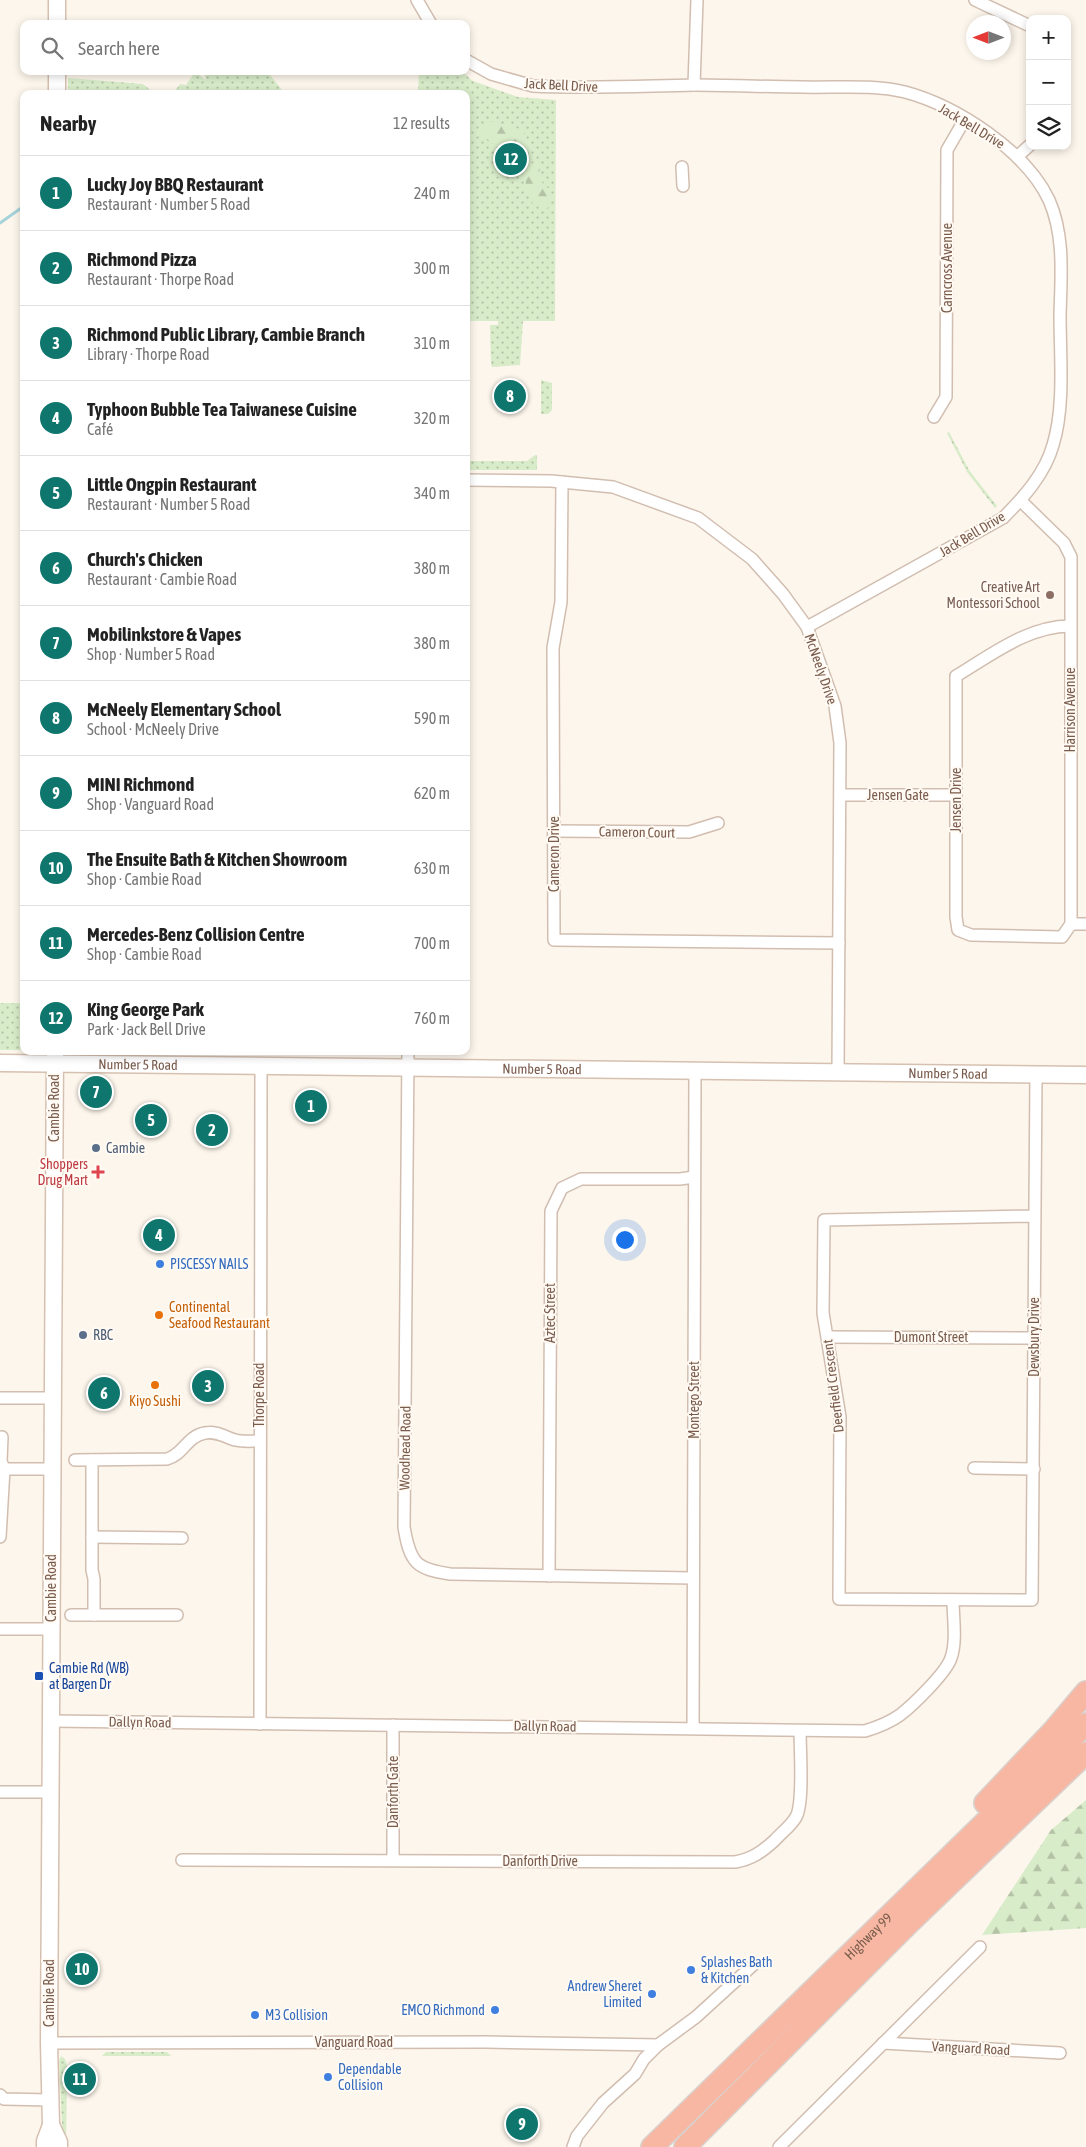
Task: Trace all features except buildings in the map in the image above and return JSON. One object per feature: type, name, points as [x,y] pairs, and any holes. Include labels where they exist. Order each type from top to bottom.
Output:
[{"type":"highway","points":[[780,2020],[1054,1730],[1086,1692]]},
{"type":"highway","name":"Highway 99","points":[[652,2147],[780,2020],[1086,1724]]},
{"type":"highway","name":"Highway 99","points":[[685,2147],[910,1922],[1086,1753]]},
{"type":"highway","points":[[910,1922],[1086,1768]]},
{"type":"main road","points":[[57,20],[58,0]]},
{"type":"main road","points":[[57,75],[57,90]]},
{"type":"main road","name":"Number 5 Road","points":[[0,1063],[55,1057],[261,1067],[408,1059],[695,1072],[1086,1075]]},
{"type":"main road","name":"Cambie Road","points":[[45,2147],[45,2141],[51,2125],[49,2042],[50,1629],[55,1057]]},
{"type":"main road","name":"Cambie Road","points":[[51,2125],[59,2142],[59,2147]]},
{"type":"street","points":[[417,0],[429,20]]},
{"type":"street","points":[[694,85],[697,0]]},
{"type":"street","points":[[975,0],[1026,24]]},
{"type":"street","name":"Jack Bell Drive","points":[[470,62],[509,81],[532,86],[629,88],[694,85],[887,89],[906,93],[930,101],[965,119],[997,139],[1018,156],[1033,174],[1049,200],[1059,234],[1061,264],[1059,410],[1053,446],[1041,474],[1021,500],[1003,518],[807,628]]},
{"type":"street","name":"Carncross Avenue","points":[[934,417],[946,397],[947,150],[965,119]]},
{"type":"street","points":[[1018,156],[1026,149]]},
{"type":"street","points":[[682,168],[683,186]]},
{"type":"street","name":"McNeely Drive","points":[[470,480],[562,482],[613,487],[698,518],[752,559],[783,594],[807,628],[835,706],[840,743],[838,1073]]},
{"type":"street","name":"Cameron Drive","points":[[562,482],[561,602],[554,648],[554,940],[839,943]]},
{"type":"street","name":"Harrison Avenue","points":[[1021,500],[1064,543],[1071,558],[1071,924]]},
{"type":"street","name":"Jensen Drive","points":[[1070,626],[1052,626],[1011,642],[956,676],[956,917],[958,930],[971,936],[1062,937],[1071,924]]},
{"type":"street","name":"Jensen Gate","points":[[841,795],[956,795]]},
{"type":"street","name":"Cameron Court","points":[[554,831],[689,832],[718,824]]},
{"type":"street","points":[[1071,924],[1086,924]]},
{"type":"street","name":"Woodhead Road","points":[[408,1059],[404,1528],[407,1544],[412,1556],[418,1565],[427,1570],[450,1574],[693,1578]]},
{"type":"street","name":"Thorpe Road","points":[[260,1724],[262,1501],[259,1441],[261,1067]]},
{"type":"street","name":"Montego Street","points":[[693,1728],[695,1072]]},
{"type":"street","name":"Dewsbury Drive","points":[[1032,1600],[1036,1074]]},
{"type":"street","name":"Aztec Street","points":[[549,1576],[551,1211],[562,1188],[581,1180],[680,1179],[694,1177]]},
{"type":"street","name":"Deerfield Crescent","points":[[1032,1600],[838,1599],[840,1417],[823,1313],[824,1220],[1034,1216]]},
{"type":"street","name":"Dumont Street","points":[[828,1337],[1034,1338]]},
{"type":"street","points":[[0,1398],[52,1398]]},
{"type":"street","points":[[76,1460],[168,1459],[176,1456],[191,1439],[205,1433],[220,1434],[238,1441],[259,1441]]},
{"type":"street","points":[[0,1537],[4,1469],[1,1461],[2,1437]]},
{"type":"street","points":[[92,1460],[94,1615]]},
{"type":"street","points":[[974,1468],[1034,1469]]},
{"type":"street","points":[[4,1469],[51,1469]]},
{"type":"street","points":[[92,1537],[182,1538]]},
{"type":"street","name":"Dallyn Road","points":[[51,1721],[865,1731],[882,1726],[901,1715],[941,1675],[951,1658],[954,1637],[954,1600]]},
{"type":"street","points":[[71,1615],[177,1615]]},
{"type":"street","points":[[0,1629],[50,1629]]},
{"type":"street","name":"Danforth Gate","points":[[393,1725],[393,1860]]},
{"type":"street","name":"Danforth Drive","points":[[182,1860],[735,1862],[748,1859],[762,1852],[792,1823],[797,1815],[800,1802],[800,1731]]},
{"type":"street","points":[[0,1792],[50,1792]]},
{"type":"street","points":[[779,2147],[980,1947]]},
{"type":"street","points":[[574,2147],[577,2136],[603,2103],[635,2074],[644,2059],[658,2045],[696,2017],[754,1965]]},
{"type":"street","name":"Vanguard Road","points":[[49,2042],[486,2042],[658,2045]]},
{"type":"street","name":"Vanguard Road","points":[[883,2042],[1060,2053]]},
{"type":"street","points":[[0,2095],[4,2099],[50,2100]]},
{"type":"green space","points":[[193,75],[199,75],[206,80],[205,75],[270,75],[282,90],[176,90],[180,84],[186,85]]},
{"type":"green space","points":[[419,75],[466,75],[473,81],[518,97],[556,100],[555,321],[523,321],[520,365],[492,367],[490,325],[498,325],[498,321],[470,321],[470,90],[418,90]]},
{"type":"green space","points":[[68,78],[143,84],[150,90],[68,90]]},
{"type":"green space","points":[[491,121],[523,130],[527,137],[528,159],[522,162],[480,136],[478,128]]},
{"type":"green space","points":[[538,162],[543,185],[551,190],[550,206],[545,210],[533,204],[525,188],[526,181],[523,176],[523,169],[529,164]]},
{"type":"green space","points":[[541,380],[552,383],[552,410],[548,414],[541,414]]},
{"type":"green space","points":[[949,432],[969,470],[997,506],[995,508],[967,472],[947,433]]},
{"type":"green space","points":[[537,455],[537,470],[470,470],[470,461],[527,461]]},
{"type":"green space","points":[[0,1003],[20,1003],[20,1050],[0,1050]]},
{"type":"green space","points":[[1086,1800],[1086,1928],[982,1935],[1051,1830]]},
{"type":"green space","points":[[106,2052],[167,2052],[171,2056],[102,2056]]},
{"type":"green space","points":[[61,2056],[65,2059],[67,2066],[66,2147],[63,2147],[59,2061]]},
{"type":"waterway","points":[[0,223],[20,209]]},
{"type":"place","name":"King George Park","points":[[511,159]]},
{"type":"place","name":"McNeely Elementary School","points":[[510,396]]},
{"type":"place","name":"Creative Art Montessori School","points":[[1050,595]]},
{"type":"place","name":"Mobilinkstore & Vapes","points":[[96,1092]]},
{"type":"place","name":"Lucky Joy BBQ Restaurant","points":[[311,1106]]},
{"type":"place","name":"Little Ongpin Restaurant","points":[[151,1120]]},
{"type":"place","name":"Richmond Pizza","points":[[212,1130]]},
{"type":"place","name":"Cambie","points":[[96,1148]]},
{"type":"place","name":"Shoppers Drug Mart","points":[[98,1172]]},
{"type":"place","name":"Typhoon Bubble Tea Taiwanese Cuisine","points":[[159,1235]]},
{"type":"place","name":"PISCESSY NAILS","points":[[160,1264]]},
{"type":"place","name":"Continental Seafood Restaurant","points":[[159,1315]]},
{"type":"place","name":"RBC","points":[[83,1335]]},
{"type":"place","name":"Kiyo Sushi","points":[[155,1385]]},
{"type":"place","name":"Richmond Public Library, Cambie Branch","points":[[208,1386]]},
{"type":"place","name":"Church's Chicken","points":[[104,1393]]},
{"type":"place","name":"Cambie Rd (WB) at Bargen Dr","points":[[39,1676]]},
{"type":"place","name":"The Ensuite Bath & Kitchen Showroom","points":[[82,1969]]},
{"type":"place","name":"Splashes Bath & Kitchen","points":[[691,1970]]},
{"type":"place","name":"Andrew Sheret Limited","points":[[652,1994]]},
{"type":"place","name":"EMCO Richmond","points":[[495,2010]]},
{"type":"place","name":"M3 Collision","points":[[255,2015]]},
{"type":"place","name":"Dependable Collision","points":[[328,2077]]},
{"type":"place","name":"Mercedes-Benz Collision Centre","points":[[80,2079]]},
{"type":"place","name":"MINI Richmond","points":[[522,2124]]}]
